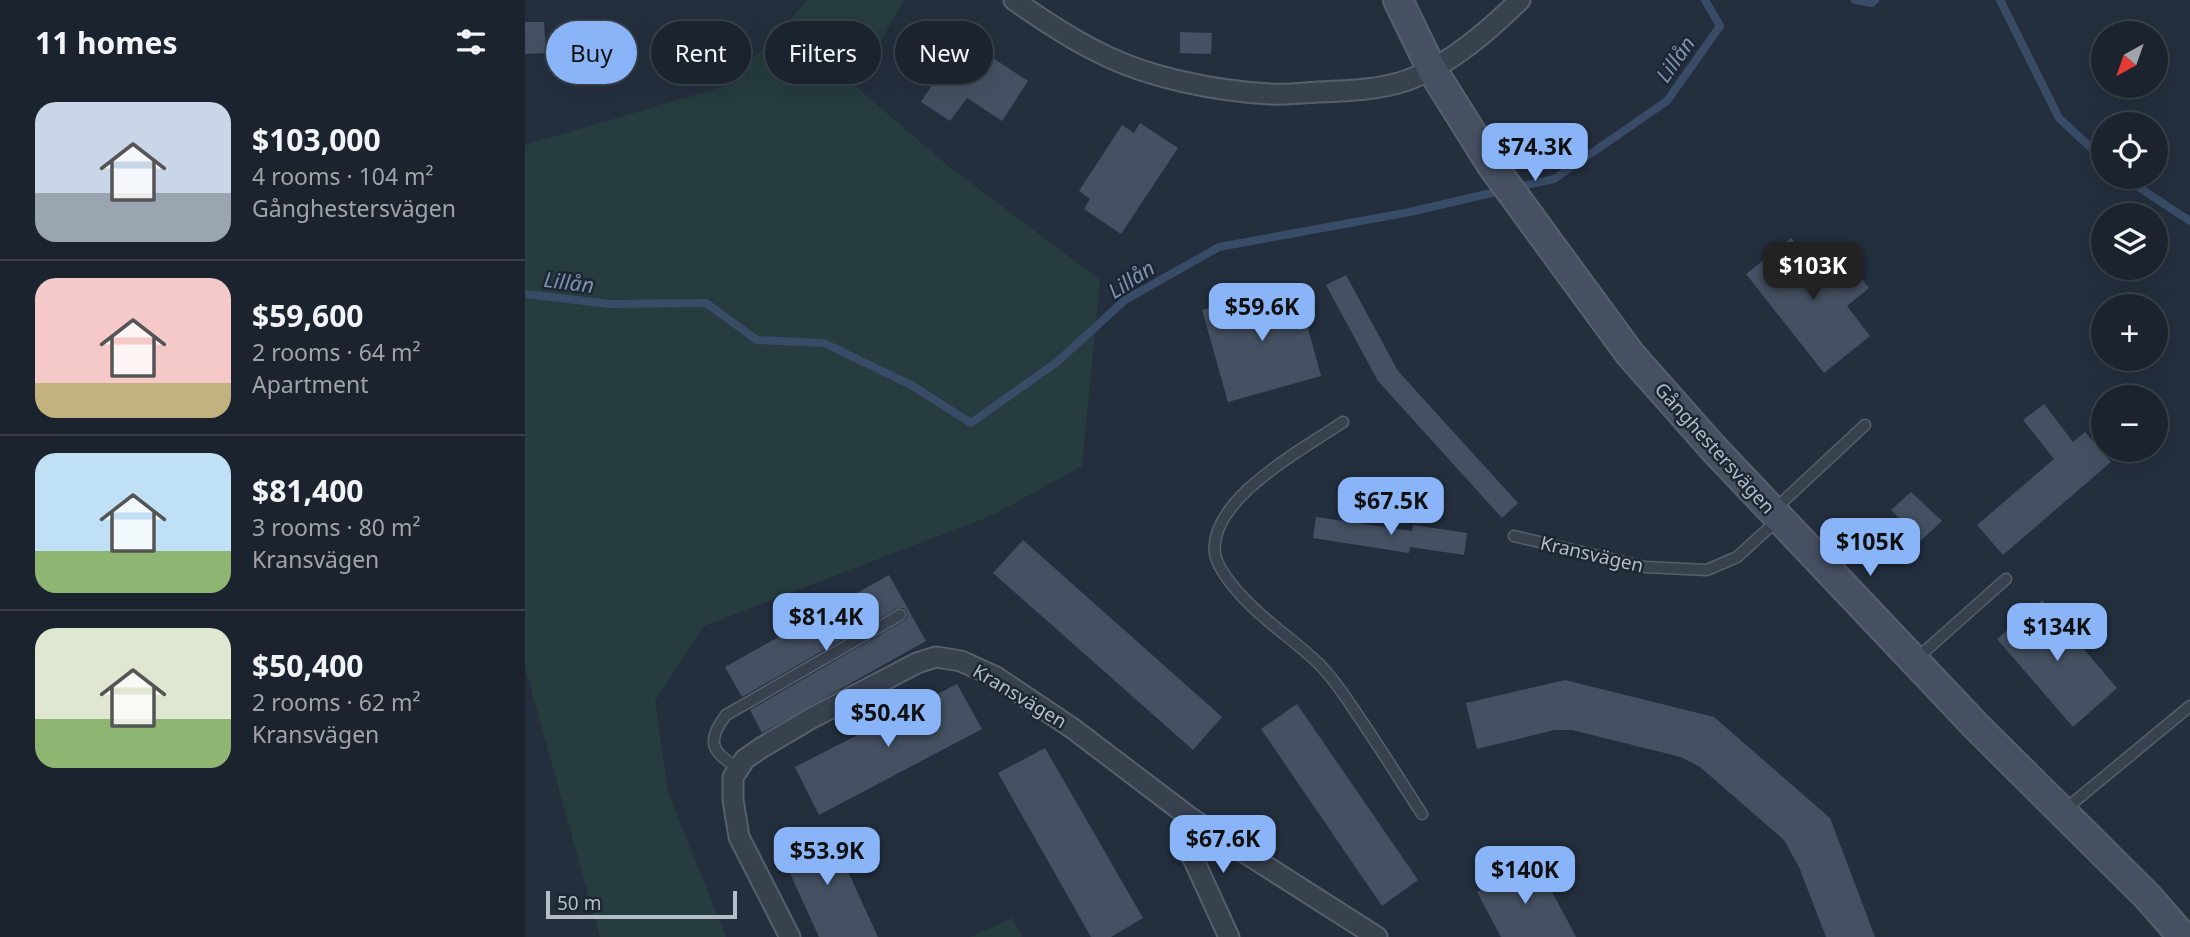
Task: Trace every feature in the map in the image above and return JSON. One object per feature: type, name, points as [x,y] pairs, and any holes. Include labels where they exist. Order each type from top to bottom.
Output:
[{"type":"street","points":[[1014,0],[1054,28],[1101,54],[1138,69],[1207,86],[1271,94],[1338,91],[1387,85],[1409,79],[1465,48],[1520,0]]},
{"type":"street","name":"Gånghestersvägen","points":[[1398,0],[1431,68],[1491,163],[1630,354],[1714,449],[1976,726],[2148,897],[2183,937]]},
{"type":"street","name":"Kransvägen","points":[[739,768],[745,759],[810,719],[917,663],[936,657],[961,661],[996,677],[1072,728],[1192,818],[1377,937]]},
{"type":"street","points":[[739,768],[733,777],[733,800],[739,837],[790,937]]},
{"type":"street","points":[[1192,818],[1191,854],[1229,937]]},
{"type":"lane","points":[[1343,422],[1265,476],[1230,506],[1215,536],[1215,555],[1225,575],[1241,595],[1319,664],[1339,688],[1422,814]]},
{"type":"lane","name":"Kransvägen","points":[[1514,536],[1645,568],[1707,570],[1737,557],[1865,425]]},
{"type":"lane","points":[[1915,660],[2006,579]]},
{"type":"lane","points":[[739,768],[725,761],[714,747],[713,738],[726,715],[900,615]]},
{"type":"lane","points":[[2062,811],[2190,706]]},
{"type":"green space","points":[[808,0],[904,0],[881,40],[881,21],[788,21]]},
{"type":"green space","points":[[765,46],[765,84],[856,84],[855,86],[946,164],[1100,280],[1082,466],[993,515],[704,626],[655,701],[668,793],[726,937],[600,937],[525,667],[525,145],[730,84],[751,84],[751,61]]},
{"type":"green space","points":[[1013,918],[1022,937],[970,937]]},
{"type":"building","points":[[525,22],[544,22],[546,53],[525,54]]},
{"type":"building","points":[[1180,32],[1212,33],[1211,54],[1180,53]]},
{"type":"building","points":[[993,58],[1028,81],[1002,121],[967,98],[950,121],[921,102],[933,84],[993,84]]},
{"type":"building","points":[[1140,123],[1178,148],[1121,234],[1084,209],[1090,199],[1079,191],[1122,125],[1134,133]]},
{"type":"building","points":[[1791,238],[1821,275],[1844,257],[1869,288],[1847,306],[1870,336],[1824,373],[1746,274]]},
{"type":"building","points":[[1346,275],[1398,371],[1518,503],[1502,518],[1378,381],[1326,285]]},
{"type":"building","points":[[1296,284],[1321,376],[1228,402],[1202,310]]},
{"type":"building","points":[[2044,404],[2073,442],[2085,432],[2091,439],[2091,462],[2111,462],[2003,555],[1977,525],[2054,459],[2023,420]]},
{"type":"building","points":[[1911,492],[1942,521],[1898,562],[1886,550],[1908,527],[1891,510]]},
{"type":"building","points":[[1316,517],[1412,531],[1413,525],[1467,533],[1464,555],[1410,547],[1409,553],[1313,538]]},
{"type":"building","points":[[1023,540],[1222,717],[1193,750],[993,573]]},
{"type":"building","points":[[889,575],[926,641],[762,733],[750,710],[904,621],[907,612],[903,608],[896,609],[742,697],[725,667]]},
{"type":"building","points":[[2042,600],[2117,688],[2073,727],[1997,639]]},
{"type":"building","points":[[1565,680],[1714,717],[1830,818],[1875,937],[1826,937],[1799,867],[1784,840],[1700,767],[1681,757],[1572,730],[1554,730],[1477,749],[1466,703]]},
{"type":"building","points":[[957,684],[982,729],[819,815],[795,767]]},
{"type":"building","points":[[1297,704],[1418,880],[1382,906],[1261,729]]},
{"type":"building","points":[[1045,748],[1143,918],[1111,937],[1091,937],[998,773]]},
{"type":"building","points":[[827,827],[878,937],[819,937],[779,849]]},
{"type":"building","points":[[1535,860],[1576,937],[1501,937],[1477,892]]},
{"type":"waterway","name":"Lillån","points":[[1517,187],[1554,179],[1667,101],[1720,26],[1705,0]]},
{"type":"waterway","name":"Lillån","points":[[1855,0],[1872,3],[1875,0]]},
{"type":"waterway","name":"Lillån","points":[[2000,0],[2059,118],[2091,148]]},
{"type":"waterway","name":"Lillån","points":[[2141,189],[2190,221]]},
{"type":"waterway","name":"Lillån","points":[[525,294],[610,304],[706,303],[757,340],[824,343],[911,385],[971,423],[1057,362],[1125,300],[1219,247],[1410,212],[1504,190]]}]
